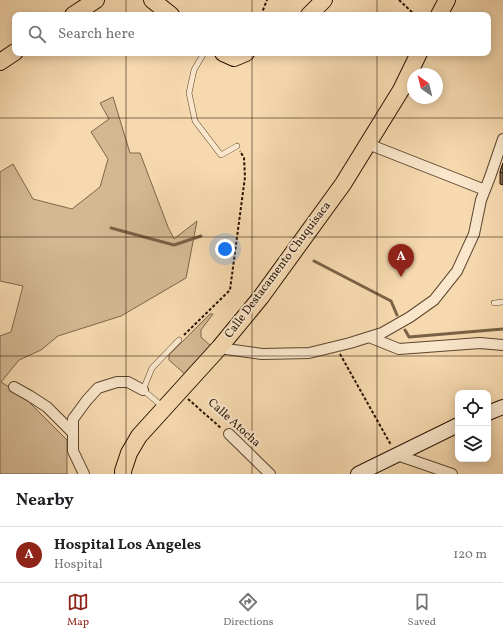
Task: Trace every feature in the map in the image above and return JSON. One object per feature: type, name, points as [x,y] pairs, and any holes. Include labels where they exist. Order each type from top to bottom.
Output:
[{"type":"main road","points":[[78,12],[96,0]]},
{"type":"main road","points":[[152,0],[167,12]]},
{"type":"main road","points":[[312,12],[324,0]]},
{"type":"main road","points":[[441,12],[447,0]]},
{"type":"main road","points":[[229,56],[234,58],[239,56]]},
{"type":"main road","name":"Calle Destacamento Chuquisaca","points":[[123,474],[129,453],[139,436],[219,348],[261,297],[343,184],[401,90],[418,56]]},
{"type":"street","points":[[219,348],[262,354],[309,353],[382,333],[410,317],[434,300],[457,272],[474,234],[481,200],[503,139]]},
{"type":"street","points":[[368,144],[485,190]]},
{"type":"street","points":[[369,337],[399,349],[480,343],[503,344]]},
{"type":"street","points":[[84,474],[73,450],[73,419],[98,388],[117,382],[128,382],[143,390]]},
{"type":"street","points":[[14,387],[46,407],[73,433]]},
{"type":"street","points":[[491,412],[503,407]]},
{"type":"street","points":[[358,474],[456,426]]},
{"type":"street","name":"Calle Atocha","points":[[229,434],[270,474]]},
{"type":"street","points":[[397,455],[452,474]]},
{"type":"lane","points":[[202,56],[194,70],[189,92],[195,121],[221,155],[237,146]]},
{"type":"lane","points":[[494,303],[503,302]]},
{"type":"lane","points":[[164,408],[143,390],[152,368],[179,340]]},
{"type":"path","points":[[262,12],[267,0]]},
{"type":"path","points":[[399,0],[412,12]]},
{"type":"path","points":[[179,340],[230,290],[245,177],[244,158],[237,146]]},
{"type":"path","points":[[336,346],[397,455]]},
{"type":"path","name":"Calle Atocha","points":[[180,392],[229,434]]},
{"type":"shaded area","points":[[113,97],[130,153],[140,153],[174,239],[197,221],[186,278],[121,316],[58,336],[41,350],[19,360],[1,382],[23,396],[67,440],[67,474],[0,474],[0,336],[11,332],[23,286],[0,281],[0,172],[13,164],[33,199],[72,209],[100,187],[108,159],[91,132],[109,119],[100,103]]},
{"type":"shaded area","points":[[210,314],[213,314],[201,330],[201,337],[213,348],[187,376],[169,360],[169,355]]},
{"type":"building","points":[[503,163],[503,173],[500,172]]},
{"type":"waterway","points":[[111,228],[174,245],[201,236]]},
{"type":"waterway","points":[[314,261],[391,301],[397,315]]},
{"type":"waterway","points":[[405,330],[409,337],[503,329]]},
{"type":"place","name":"Hospital Los Angeles","points":[[401,277]]}]
